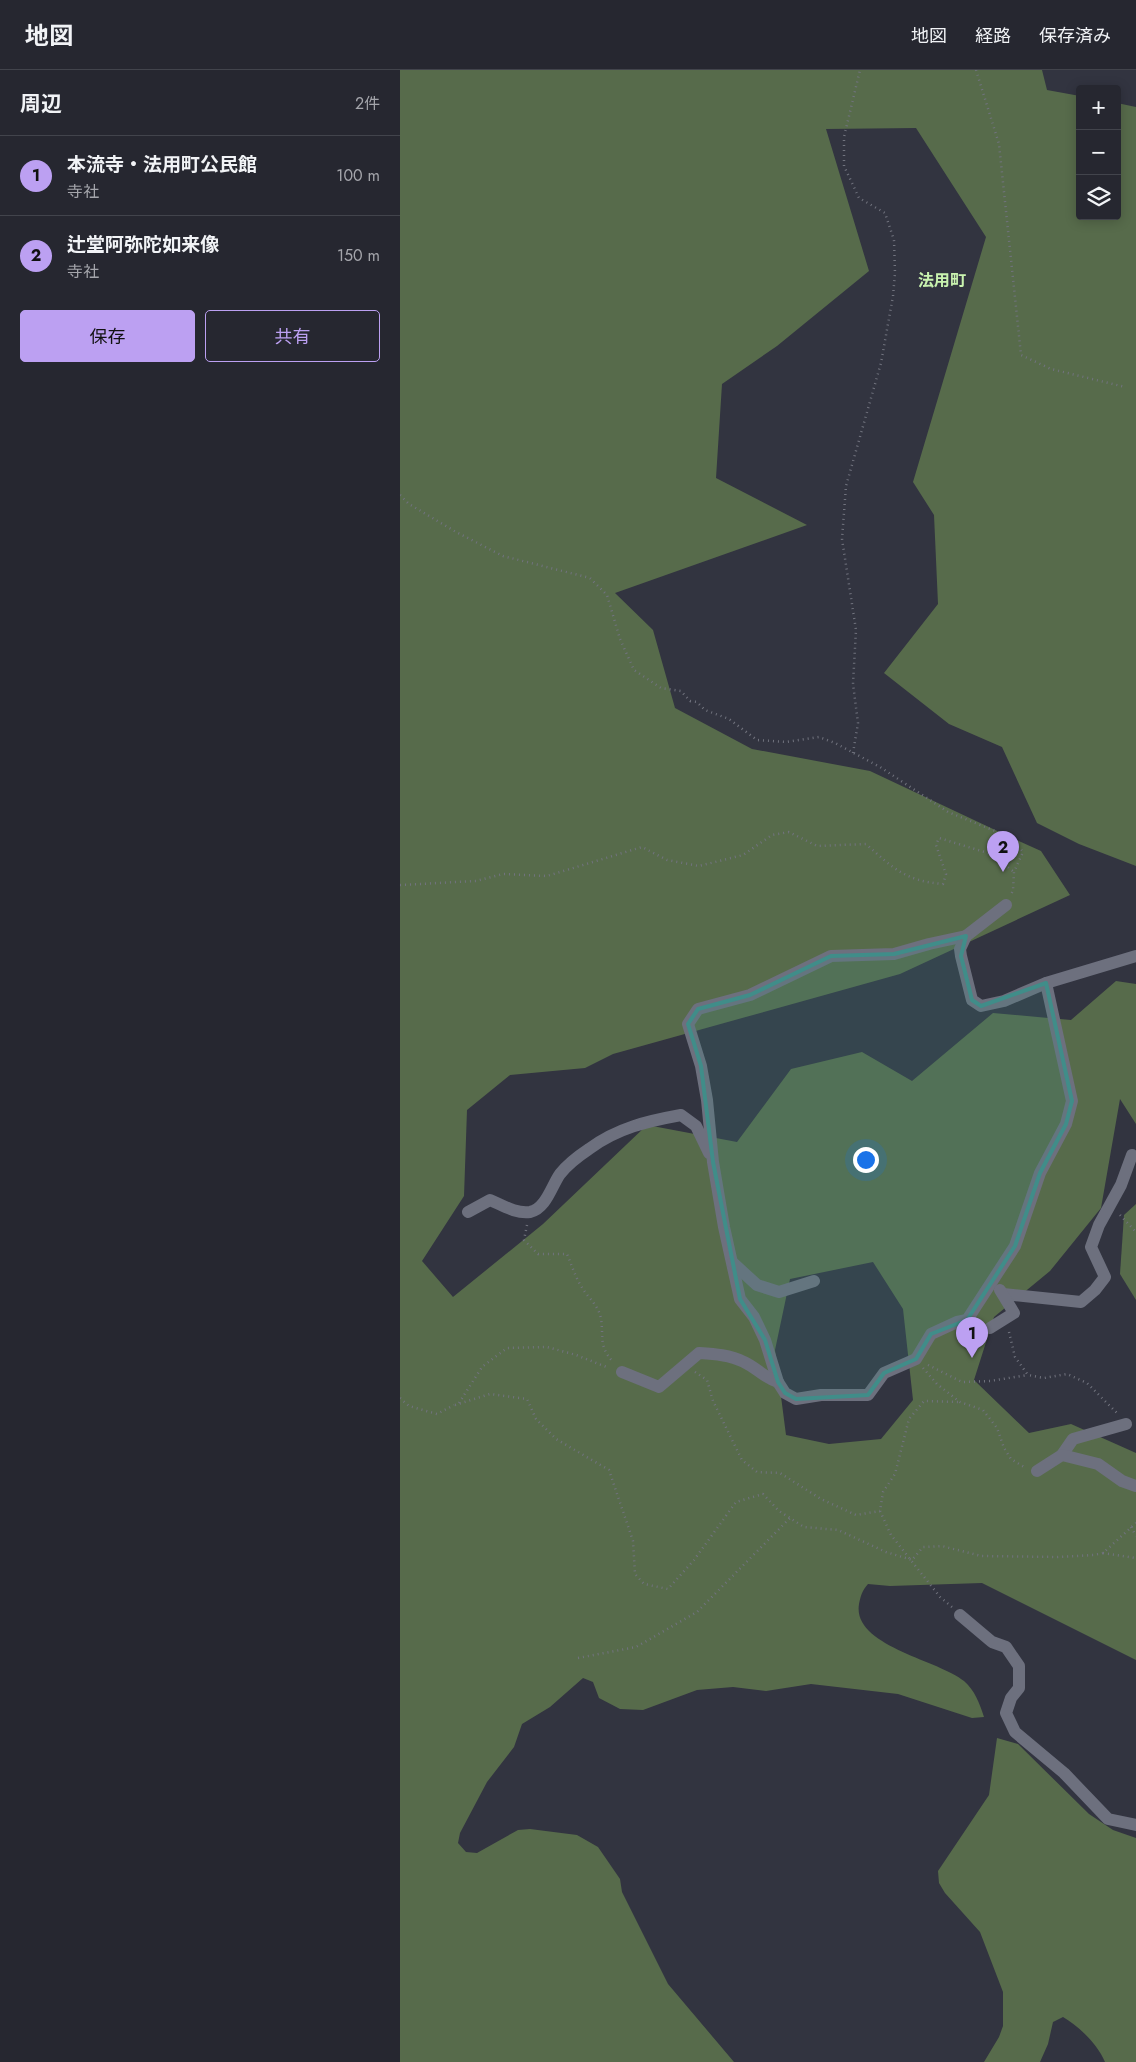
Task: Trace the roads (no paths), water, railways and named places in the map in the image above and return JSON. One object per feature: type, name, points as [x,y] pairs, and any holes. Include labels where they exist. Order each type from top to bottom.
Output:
[{"type":"street","points":[[1006,906],[966,936],[894,954],[831,956],[750,995],[698,1009],[688,1024],[701,1066],[707,1100],[713,1162],[724,1227],[740,1299],[754,1318],[765,1340],[778,1382],[786,1393],[796,1399],[821,1395],[868,1395],[884,1373],[916,1359],[931,1334],[956,1322],[967,1320],[979,1300],[994,1282],[1015,1246],[1040,1173],[1066,1124],[1072,1101],[1046,983]]},
{"type":"street","points":[[966,936],[960,949],[961,956],[972,1000],[981,1006],[1004,1001],[1046,983],[1136,956]]},
{"type":"street","points":[[468,1212],[490,1200],[512,1210],[530,1212],[549,1195],[561,1173],[588,1149],[616,1132],[642,1122],[681,1115],[696,1126],[713,1162]]},
{"type":"street","points":[[1003,1294],[1081,1302],[1095,1290],[1105,1277],[1091,1247],[1099,1225],[1121,1185],[1132,1155]]},
{"type":"street","points":[[733,1262],[757,1286],[779,1292],[814,1281]]},
{"type":"street","points":[[990,1328],[1014,1313],[994,1282]]},
{"type":"street","points":[[622,1372],[659,1387],[698,1353],[724,1355],[746,1363],[766,1378],[778,1382]]},
{"type":"street","points":[[1037,1471],[1062,1455],[1072,1439],[1126,1424]]},
{"type":"street","points":[[1062,1455],[1098,1464],[1122,1481],[1136,1486]]},
{"type":"street","points":[[960,1615],[992,1642],[1006,1647],[1019,1666],[1019,1688],[1011,1698],[1006,1713],[1016,1732],[1064,1773],[1108,1819],[1136,1825]]},
{"type":"place","name":"辻堂阿弥陀如来像","points":[[1003,872]]},
{"type":"place","name":"本流寺・法用町公民館","points":[[972,1358]]},
{"type":"district","name":"法用町","points":[[942,280]]}]
